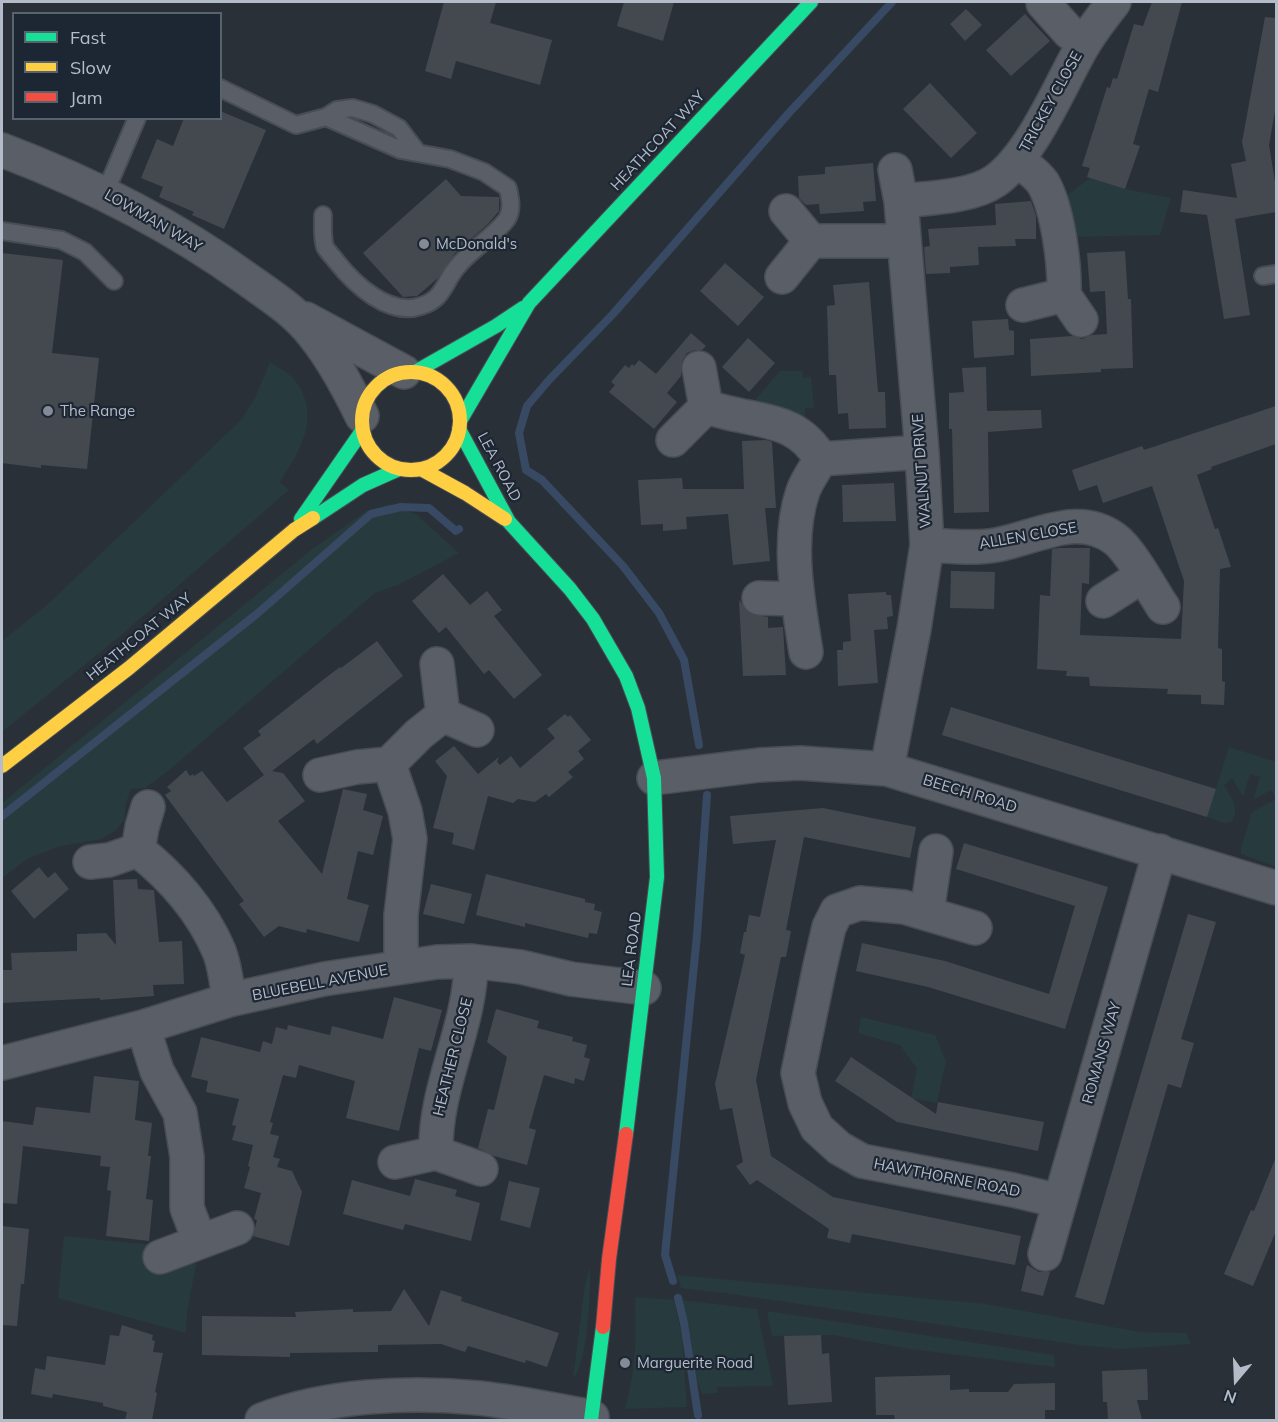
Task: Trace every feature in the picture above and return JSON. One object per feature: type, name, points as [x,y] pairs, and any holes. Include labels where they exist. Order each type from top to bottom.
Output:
[{"type":"main road","name":"HEATHCOAT WAY","points":[[410,372],[496,326],[529,303],[811,2]]},
{"type":"main road","name":"HEATHCOAT WAY","points":[[460,425],[529,303]]},
{"type":"main road","points":[[410,372],[429,375],[452,393],[458,406],[460,425],[455,443],[435,464],[421,469],[399,469],[375,455],[367,444],[362,423],[366,400],[375,386],[388,377],[410,372]]},
{"type":"main road","name":"HEATHCOAT WAY","points":[[294,530],[362,423]]},
{"type":"main road","name":"LEA ROAD","points":[[460,425],[509,522],[570,590],[593,620],[626,676],[638,708],[654,778],[657,877],[591,1418]]},
{"type":"main road","name":"HEATHCOAT WAY","points":[[2,766],[137,661],[294,530],[363,485],[399,469]]},
{"type":"main road","name":"LEA ROAD","points":[[421,469],[509,522]]},
{"type":"street","name":"TRICKEY CLOSE","points":[[901,201],[977,190],[994,182],[1018,160],[1084,43],[1114,2]]},
{"type":"street","name":"TRICKEY CLOSE","points":[[1043,3],[1069,32],[1084,43]]},
{"type":"street","name":"LOWMAN WAY","points":[[2,150],[105,193],[170,229],[225,263],[293,313],[309,329],[346,382],[362,423]]},
{"type":"street","name":"TRICKEY CLOSE","points":[[1018,160],[1042,181],[1051,202],[1072,307],[1023,305]]},
{"type":"street","name":"WALNUT DRIVE","points":[[887,769],[914,630],[927,545],[922,452],[901,201],[895,170]]},
{"type":"street","points":[[786,211],[811,241]]},
{"type":"street","points":[[811,241],[904,241]]},
{"type":"street","points":[[782,278],[811,241]]},
{"type":"street","name":"LOWMAN WAY","points":[[293,313],[410,372]]},
{"type":"street","points":[[699,368],[706,406]]},
{"type":"street","points":[[706,406],[735,415],[784,425],[813,445],[821,459]]},
{"type":"street","points":[[674,440],[706,406]]},
{"type":"street","points":[[821,459],[922,452]]},
{"type":"street","points":[[806,652],[798,599],[795,556],[803,491],[821,459]]},
{"type":"street","name":"ALLEN CLOSE","points":[[927,545],[995,545],[1066,526],[1084,526],[1101,531],[1116,540],[1129,554],[1163,607]]},
{"type":"street","points":[[1103,601],[1142,576]]},
{"type":"street","points":[[759,598],[798,599]]},
{"type":"street","points":[[437,664],[443,714]]},
{"type":"street","points":[[443,714],[477,730]]},
{"type":"street","points":[[320,775],[357,767],[389,764],[443,714]]},
{"type":"street","name":"BEECH ROAD","points":[[654,778],[759,765],[800,763],[887,769],[1276,888]]},
{"type":"street","points":[[389,764],[400,793],[410,839],[401,915],[401,967]]},
{"type":"street","points":[[138,850],[148,807]]},
{"type":"street","points":[[90,862],[109,860],[138,850]]},
{"type":"street","points":[[138,850],[158,865],[181,891],[200,918],[219,951],[229,1000]]},
{"type":"street","points":[[927,912],[936,851]]},
{"type":"street","name":"ROMANS WAY","points":[[1045,1254],[1160,851]]},
{"type":"street","name":"HAWTHORNE ROAD","points":[[975,928],[904,906],[860,903],[837,910],[822,956],[798,1074],[805,1103],[817,1128],[839,1148],[862,1161],[1013,1190],[1059,1202]]},
{"type":"street","name":"BLUEBELL AVENUE","points":[[2,1063],[143,1027],[229,1000],[324,979],[437,962],[471,961],[571,979],[644,988]]},
{"type":"street","name":"HEATHER CLOSE","points":[[436,1153],[437,1120],[471,987],[471,961]]},
{"type":"street","points":[[143,1027],[158,1071],[180,1113],[187,1156],[187,1208],[200,1242]]},
{"type":"street","points":[[395,1162],[436,1153],[481,1169]]},
{"type":"street","points":[[160,1257],[237,1228]]},
{"type":"street","points":[[262,1420],[282,1412],[318,1404],[372,1398],[434,1395],[480,1398],[591,1418]]},
{"type":"lane","points":[[222,89],[296,125],[326,117],[401,150],[450,159],[484,172],[508,188],[512,205],[507,218],[456,267],[446,287],[432,300],[420,306],[406,308],[383,302],[360,288],[346,274],[326,248],[323,215]]},
{"type":"lane","points":[[105,193],[136,120]]},
{"type":"lane","points":[[2,231],[61,240],[85,252],[114,281]]},
{"type":"green space","points":[[1090,178],[1125,189],[1171,198],[1160,235],[1072,237],[1062,199]]},
{"type":"green space","points":[[270,362],[293,378],[302,391],[307,405],[306,431],[295,457],[280,482],[289,490],[119,637],[2,732],[2,641],[47,605],[242,419],[255,398]]},
{"type":"green space","points":[[780,371],[802,371],[803,378],[811,377],[814,408],[805,408],[806,427],[750,406]]},
{"type":"green space","points":[[390,504],[417,515],[459,553],[398,585],[375,593],[168,771],[145,788],[131,789],[124,820],[116,830],[101,839],[61,846],[27,859],[2,878],[2,803],[311,550],[366,511]]},
{"type":"green space","points":[[1229,747],[1276,762],[1276,799],[1271,790],[1253,800],[1260,777],[1250,774],[1243,797],[1232,778],[1224,785],[1234,803],[1235,812],[1231,822],[1224,823],[1207,817]]},
{"type":"green space","points":[[1276,799],[1276,867],[1241,854],[1241,848],[1252,812]]},
{"type":"green space","points":[[861,1017],[935,1035],[946,1061],[937,1103],[911,1098],[917,1069],[900,1045],[858,1033]]},
{"type":"green space","points":[[64,1236],[153,1245],[192,1256],[196,1265],[187,1312],[186,1333],[58,1298]]},
{"type":"green space","points":[[590,1267],[585,1343],[578,1371],[573,1378],[585,1285]]},
{"type":"green space","points":[[677,1275],[985,1304],[1140,1332],[1186,1333],[1191,1344],[1122,1349],[1079,1345],[681,1288]]},
{"type":"green space","points":[[636,1297],[674,1300],[682,1336],[687,1407],[625,1409],[635,1356]]},
{"type":"green space","points":[[681,1300],[757,1309],[773,1386],[717,1387],[717,1393],[702,1394],[695,1371]]},
{"type":"green space","points":[[767,1311],[1054,1355],[1055,1367],[910,1349],[833,1335],[772,1336]]},
{"type":"building","points":[[444,2],[496,2],[490,23],[552,40],[540,85],[456,61],[451,79],[425,71]]},
{"type":"building","points":[[624,2],[674,2],[663,41],[617,26]]},
{"type":"building","points":[[1152,2],[1182,2],[1158,92],[1149,89],[1133,144],[1140,146],[1125,189],[1087,177],[1090,168],[1082,166],[1107,87],[1110,88],[1113,78],[1117,79],[1134,24],[1143,26]]},
{"type":"building","points":[[966,9],[982,25],[965,41],[950,24]]},
{"type":"building","points":[[1025,14],[1050,41],[1011,76],[986,50]]},
{"type":"building","points":[[1265,17],[1276,18],[1276,105],[1269,145],[1276,188],[1276,212],[1235,219],[1250,315],[1224,319],[1207,215],[1180,212],[1183,190],[1237,198],[1231,164],[1246,161],[1242,142]]},
{"type":"building","points":[[930,83],[977,133],[951,158],[903,109]]},
{"type":"building","points":[[222,112],[266,130],[224,229],[192,215],[194,212],[159,197],[163,187],[141,178],[157,139],[173,146],[183,120],[222,120]]},
{"type":"building","points":[[873,163],[876,201],[863,202],[864,211],[820,214],[819,204],[806,205],[799,198],[798,176],[825,174],[825,167]]},
{"type":"building","name":"McDonald's","points":[[446,179],[461,196],[499,197],[499,211],[488,224],[455,253],[438,278],[417,296],[403,297],[363,253]]},
{"type":"building","points":[[1031,201],[1036,216],[1036,239],[1015,239],[1016,246],[978,247],[979,265],[950,267],[950,273],[926,274],[924,247],[930,246],[928,229],[996,225],[995,204]]},
{"type":"building","points":[[1125,251],[1128,299],[1131,299],[1133,368],[1031,376],[1030,339],[1072,336],[1082,339],[1092,335],[1107,334],[1105,291],[1090,292],[1087,253]]},
{"type":"building","name":"The Range","points":[[2,253],[63,260],[52,353],[99,358],[87,469],[41,465],[41,468],[2,463]]},
{"type":"building","points":[[725,263],[764,297],[738,326],[700,291]]},
{"type":"building","points":[[869,282],[878,392],[885,392],[886,428],[849,429],[848,413],[838,414],[836,375],[829,375],[827,306],[835,305],[833,285]]},
{"type":"building","points":[[1008,319],[1009,330],[1014,331],[1014,355],[974,358],[972,321]]},
{"type":"building","points":[[691,333],[706,346],[702,350],[687,353],[682,361],[681,376],[667,393],[677,402],[654,429],[609,392],[615,385],[611,382],[625,365],[629,368],[639,360],[656,374]]},
{"type":"building","points":[[748,338],[775,363],[749,392],[722,367]]},
{"type":"building","points":[[986,367],[987,411],[1041,410],[1042,428],[988,432],[989,512],[954,513],[949,393],[964,392],[962,368]]},
{"type":"building","points":[[1276,406],[1276,444],[1211,467],[1212,469],[1197,475],[1215,529],[1218,528],[1231,567],[1220,569],[1218,648],[1222,649],[1222,681],[1225,682],[1224,705],[1201,704],[1201,695],[1167,694],[1168,689],[1090,686],[1089,677],[1066,676],[1067,671],[1037,669],[1040,595],[1050,596],[1052,549],[1090,548],[1089,584],[1082,583],[1080,635],[1181,639],[1184,581],[1152,486],[1103,503],[1097,485],[1079,491],[1072,470],[1142,446],[1144,450]]},
{"type":"building","points":[[742,441],[772,442],[776,508],[765,508],[770,561],[733,565],[728,514],[686,517],[687,529],[663,531],[663,524],[641,525],[638,480],[682,478],[683,489],[744,489]]},
{"type":"building","points":[[894,483],[896,521],[843,522],[842,485]]},
{"type":"building","points":[[951,571],[995,572],[994,609],[950,608]]},
{"type":"building","points":[[443,574],[470,605],[487,591],[502,610],[494,616],[542,675],[514,699],[489,670],[484,674],[446,627],[439,633],[412,601]]},
{"type":"building","points":[[886,592],[886,595],[891,595],[893,616],[887,617],[888,629],[874,630],[878,683],[838,686],[837,650],[843,650],[843,642],[851,641],[848,594]]},
{"type":"building","points":[[739,600],[750,614],[768,617],[768,628],[783,627],[786,675],[743,676]]},
{"type":"building","points":[[377,641],[403,676],[317,744],[314,739],[272,771],[283,773],[305,801],[278,821],[322,874],[343,789],[367,794],[363,810],[383,816],[373,855],[358,851],[347,899],[369,905],[359,942],[307,929],[306,933],[279,926],[264,937],[239,904],[244,901],[165,795],[171,791],[167,787],[186,770],[190,776],[202,771],[227,802],[264,775],[243,748],[261,735],[258,731]]},
{"type":"building","points":[[951,707],[1216,789],[1207,817],[942,735]]},
{"type":"building","points":[[565,714],[568,717],[570,715],[591,740],[578,751],[584,759],[568,772],[573,777],[549,797],[546,794],[535,802],[518,799],[513,803],[488,796],[474,850],[452,844],[454,833],[433,828],[447,776],[435,761],[454,746],[478,774],[499,757],[497,762],[500,765],[511,756],[520,768],[555,738],[547,729]]},
{"type":"building","points":[[823,808],[916,827],[910,858],[804,837],[786,930],[791,931],[786,957],[781,957],[756,1080],[771,1156],[833,1197],[1021,1236],[1015,1265],[852,1234],[850,1243],[827,1238],[829,1229],[757,1180],[750,1185],[736,1166],[743,1162],[732,1108],[720,1110],[715,1084],[745,955],[740,953],[744,932],[746,932],[749,915],[760,917],[776,840],[733,844],[730,816]]},
{"type":"building","points":[[964,843],[1108,887],[1065,1029],[928,987],[856,971],[862,943],[945,961],[1049,994],[1075,906],[956,869]]},
{"type":"building","points":[[39,867],[48,878],[55,872],[69,889],[34,919],[11,891]]},
{"type":"building","points":[[486,874],[585,899],[585,902],[595,904],[594,910],[602,912],[597,934],[589,933],[588,938],[525,923],[525,927],[476,915]]},
{"type":"building","points":[[137,879],[138,889],[154,890],[159,942],[182,941],[184,984],[153,985],[154,996],[2,1003],[2,970],[12,970],[11,953],[77,951],[77,934],[106,933],[116,945],[113,880]]},
{"type":"building","points":[[431,884],[472,894],[464,924],[423,914]]},
{"type":"building","points":[[1188,914],[1216,922],[1181,1039],[1194,1043],[1181,1088],[1168,1084],[1104,1305],[1075,1297]]},
{"type":"building","points":[[394,997],[442,1010],[431,1051],[419,1048],[399,1131],[346,1118],[355,1081],[299,1065],[296,1078],[283,1075],[270,1122],[273,1123],[270,1134],[279,1136],[273,1157],[280,1159],[277,1167],[292,1171],[302,1192],[289,1246],[253,1236],[257,1220],[254,1219],[261,1193],[244,1188],[253,1145],[232,1140],[236,1126],[232,1125],[239,1099],[206,1092],[208,1081],[191,1077],[201,1037],[260,1052],[263,1041],[272,1044],[276,1027],[287,1030],[288,1025],[330,1035],[332,1026],[383,1039]]},
{"type":"building","points":[[496,1009],[539,1021],[537,1028],[573,1037],[572,1041],[587,1045],[584,1057],[590,1059],[584,1081],[575,1078],[574,1084],[544,1075],[529,1128],[536,1130],[527,1165],[494,1156],[478,1148],[488,1109],[494,1110],[507,1057],[487,1042]]},
{"type":"building","points":[[851,1057],[936,1114],[938,1102],[1044,1122],[1038,1151],[897,1122],[835,1081]]},
{"type":"building","points":[[94,1076],[139,1081],[135,1120],[152,1123],[146,1199],[153,1200],[149,1241],[106,1236],[111,1191],[107,1190],[110,1167],[100,1166],[101,1156],[23,1146],[17,1204],[2,1203],[2,1121],[33,1125],[36,1107],[90,1113]]},
{"type":"building","points":[[1276,1157],[1276,1231],[1253,1286],[1224,1274],[1251,1210],[1254,1211]]},
{"type":"building","points":[[415,1179],[457,1190],[455,1196],[480,1203],[471,1241],[405,1224],[403,1230],[343,1214],[352,1180],[410,1196]]},
{"type":"building","points":[[509,1181],[540,1188],[530,1228],[500,1220]]},
{"type":"building","points":[[2,1226],[29,1229],[17,1326],[2,1325]]},
{"type":"building","points":[[1027,1265],[1039,1272],[1050,1272],[1043,1296],[1021,1291]]},
{"type":"building","points":[[404,1289],[429,1326],[441,1290],[462,1297],[461,1301],[559,1333],[547,1367],[468,1346],[465,1352],[441,1344],[378,1345],[378,1352],[290,1353],[290,1357],[202,1355],[202,1316],[296,1317],[295,1312],[353,1309],[353,1312],[391,1311]]},
{"type":"building","points":[[122,1325],[153,1335],[152,1340],[155,1341],[153,1352],[163,1353],[152,1420],[125,1420],[127,1412],[103,1406],[103,1403],[53,1394],[52,1398],[31,1394],[35,1368],[45,1370],[47,1356],[105,1365],[110,1335],[119,1336]]},
{"type":"building","points":[[821,1335],[822,1354],[829,1353],[832,1402],[788,1405],[784,1336]]},
{"type":"building","points":[[1147,1369],[1148,1400],[1137,1400],[1142,1420],[1108,1420],[1107,1402],[1103,1402],[1102,1371]]},
{"type":"building","points":[[950,1375],[950,1390],[969,1389],[969,1392],[1008,1392],[1014,1384],[1055,1383],[1055,1410],[1045,1410],[1045,1420],[895,1420],[894,1415],[876,1415],[875,1377]]},
{"type":"waterway","points":[[699,745],[684,660],[659,613],[623,566],[542,480],[526,470],[519,433],[527,406],[549,380],[613,314],[788,114],[892,2]]},
{"type":"waterway","points":[[2,816],[258,613],[371,514],[401,507],[429,508],[456,531],[459,529]]},
{"type":"waterway","points":[[673,1281],[665,1255],[697,935],[707,795]]},
{"type":"waterway","points":[[678,1298],[698,1415]]},
{"type":"traffic: fast","points":[[460,421],[529,303],[811,2]]},
{"type":"traffic: fast","points":[[415,372],[523,308]]},
{"type":"traffic: fast","points":[[459,429],[509,522],[570,589],[593,619],[626,676],[638,708],[654,778],[657,877],[626,1134]]},
{"type":"traffic: fast","points":[[301,519],[362,431]]},
{"type":"traffic: fast","points":[[313,518],[363,485],[399,469]]},
{"type":"traffic: fast","points":[[591,1420],[603,1327]]},
{"type":"traffic: slow","points":[[411,372],[430,376],[446,386],[456,402],[460,421],[456,440],[446,456],[430,466],[411,470],[392,466],[376,456],[366,440],[362,421],[366,402],[376,386],[392,376],[411,372]]},
{"type":"traffic: slow","points":[[421,469],[465,493],[505,519]]},
{"type":"traffic: slow","points":[[2,766],[129,668],[294,530],[313,518]]},
{"type":"traffic: jam","points":[[603,1327],[609,1259],[626,1134]]},
{"type":"place","name":"McDonald's","points":[[424,244]]},
{"type":"place","name":"The Range","points":[[48,411]]},
{"type":"place","name":"Marguerite Road","points":[[625,1363]]}]
